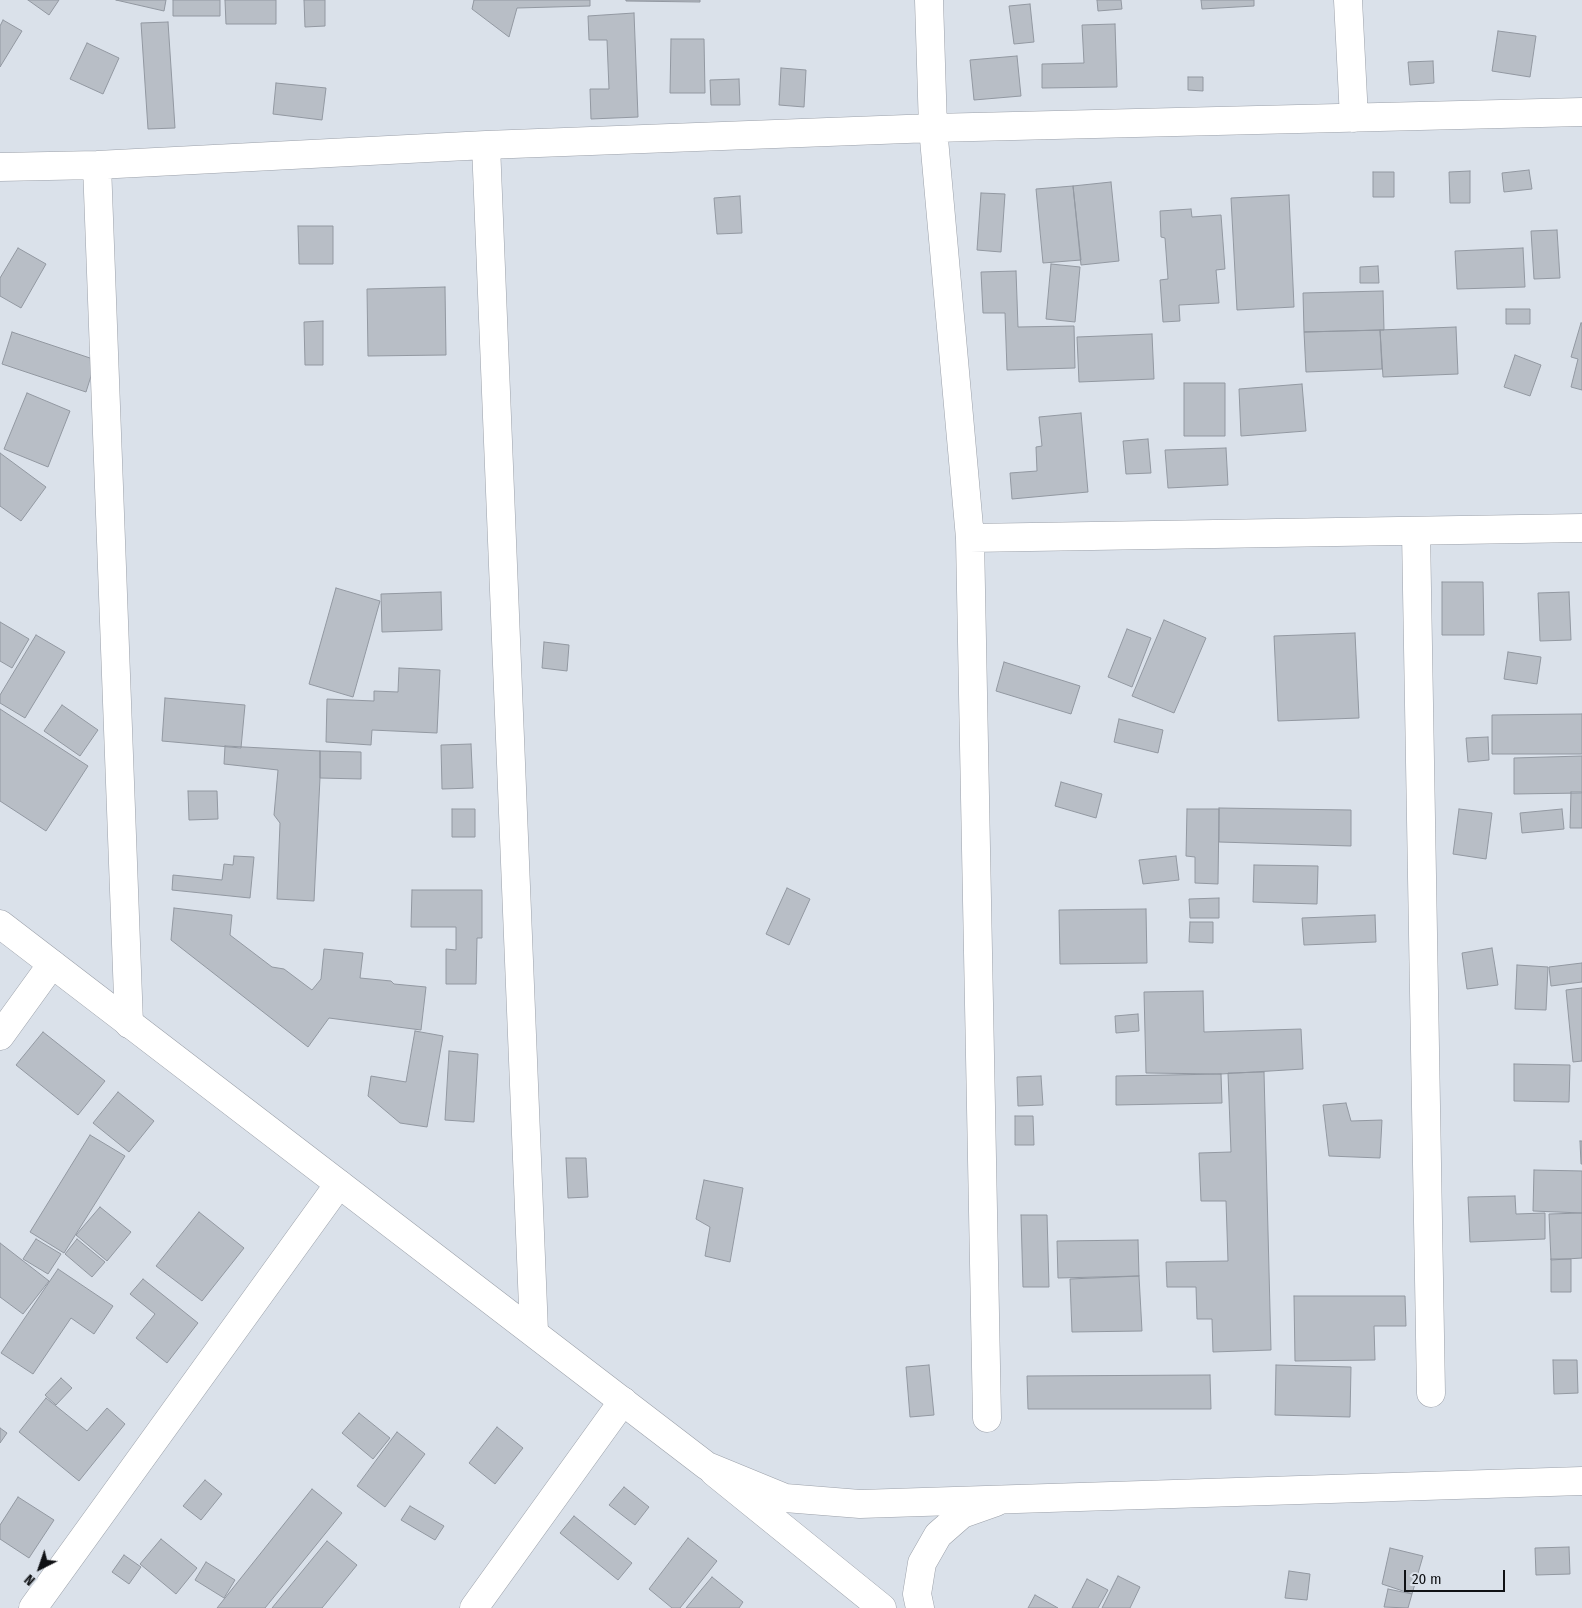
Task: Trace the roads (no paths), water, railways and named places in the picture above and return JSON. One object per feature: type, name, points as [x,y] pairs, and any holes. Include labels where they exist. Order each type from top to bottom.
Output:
[{"type":"street","points":[[929,0],[933,128],[970,538],[987,1418]]},
{"type":"street","points":[[1348,0],[1354,118]]},
{"type":"street","points":[[0,167],[97,165],[486,145],[933,128],[1582,112]]},
{"type":"street","points":[[486,145],[534,1332]]},
{"type":"street","points":[[97,165],[129,1024]]},
{"type":"street","points":[[970,538],[1582,528]]},
{"type":"street","points":[[1416,532],[1431,1393]]},
{"type":"street","points":[[0,924],[707,1466],[882,1608]]},
{"type":"street","points":[[0,1036],[52,964]]},
{"type":"street","points":[[33,1608],[339,1184]]},
{"type":"street","points":[[474,1608],[623,1401]]},
{"type":"street","points":[[707,1466],[785,1498],[860,1504],[1582,1481]]},
{"type":"street","points":[[920,1608],[917,1594],[922,1563],[938,1535],[962,1514],[991,1502],[1017,1498]]}]
